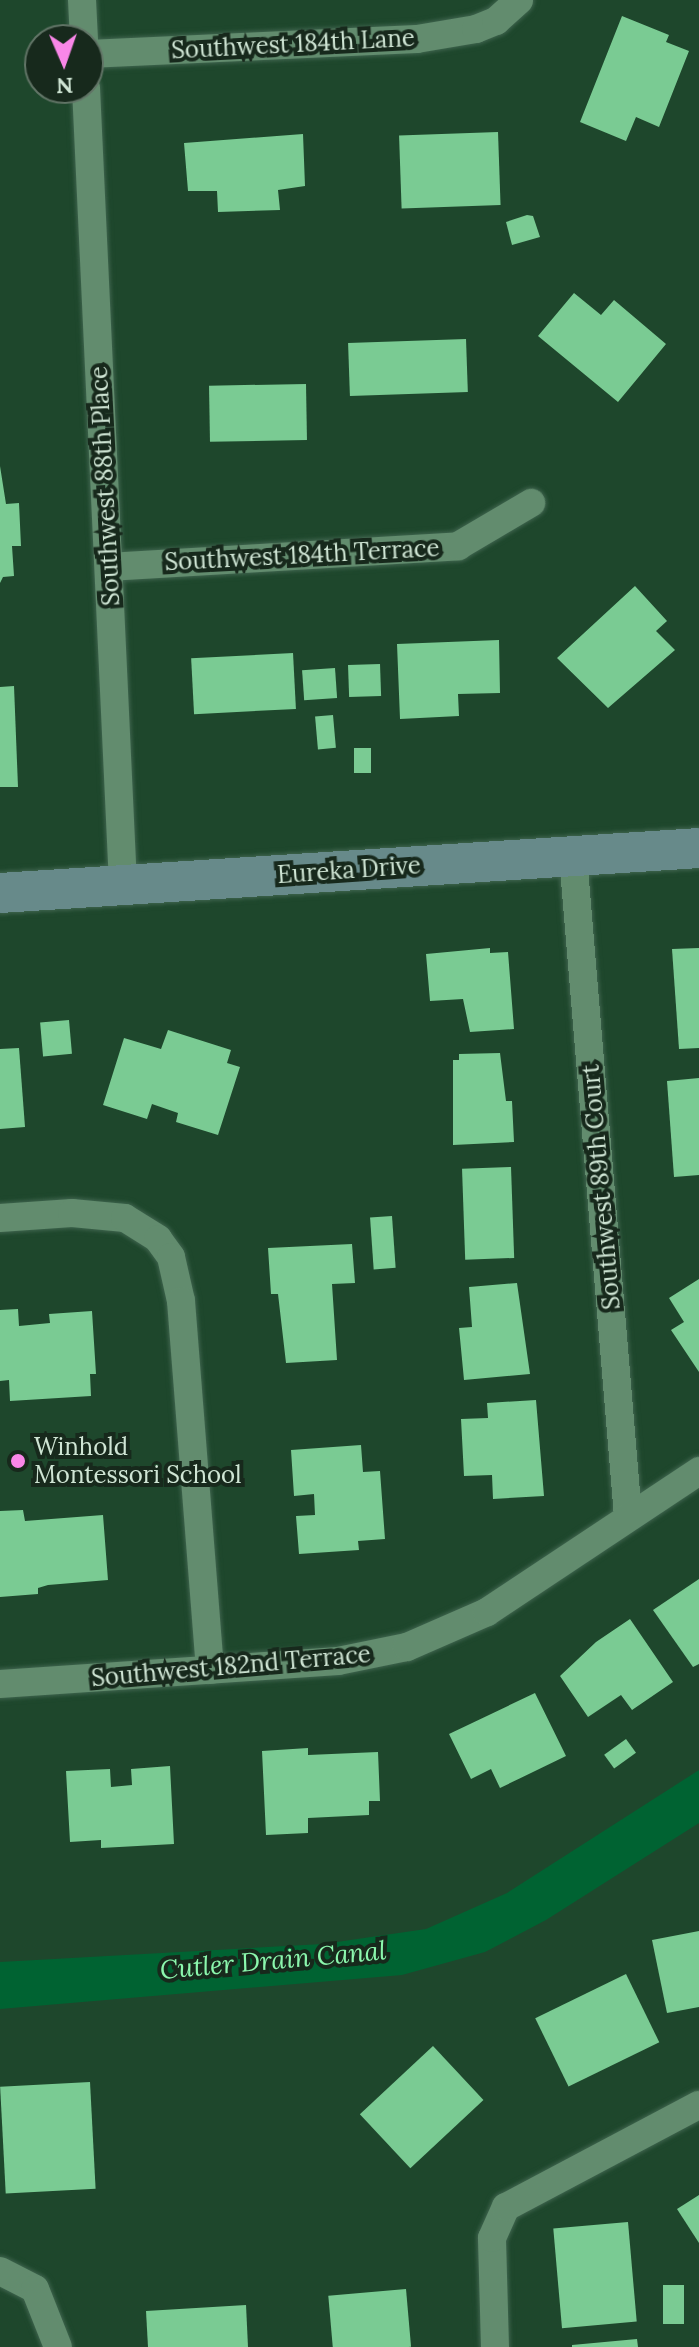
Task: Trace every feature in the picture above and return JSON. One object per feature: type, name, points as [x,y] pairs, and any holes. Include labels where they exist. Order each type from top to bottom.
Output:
[{"type":"main road","name":"Eureka Drive","points":[[0,893],[699,848]]},
{"type":"street","points":[[82,0],[83,24]]},
{"type":"street","name":"Southwest 184th Lane","points":[[104,53],[417,39],[496,21],[519,0]]},
{"type":"street","name":"Southwest 88th Place","points":[[87,104],[123,885]]},
{"type":"street","name":"Southwest 184th Terrace","points":[[109,567],[458,546],[531,503]]},
{"type":"street","name":"Southwest 89th Court","points":[[573,856],[628,1517]]},
{"type":"street","points":[[0,1218],[101,1214],[141,1226],[171,1257],[178,1280],[210,1670]]},
{"type":"street","name":"Southwest 182nd Terrace","points":[[0,1684],[374,1656],[444,1634],[487,1612],[699,1471]]},
{"type":"street","points":[[495,2347],[492,2238],[506,2207],[699,2105]]},
{"type":"street","points":[[0,2271],[35,2289],[58,2347]]},
{"type":"water","name":"Cutler Drain Canal","points":[[699,1770],[699,1823],[546,1920],[485,1952],[402,1975],[0,2009],[0,1962],[323,1944],[426,1929],[507,1893]]},
{"type":"building","points":[[622,16],[669,35],[666,42],[689,51],[659,127],[636,117],[626,141],[580,122]]},
{"type":"building","points":[[498,132],[501,205],[402,208],[399,135]]},
{"type":"building","points":[[303,134],[305,186],[278,190],[280,210],[218,212],[217,191],[188,191],[184,143]]},
{"type":"building","points":[[533,216],[540,237],[512,245],[506,222]]},
{"type":"building","points":[[574,293],[601,315],[614,300],[666,344],[618,402],[538,336]]},
{"type":"building","points":[[466,339],[468,392],[350,396],[348,343]]},
{"type":"building","points":[[306,384],[307,440],[210,442],[209,386]]},
{"type":"building","points":[[0,466],[6,504],[19,503],[21,546],[12,546],[14,576],[3,577],[0,583]]},
{"type":"building","points":[[635,586],[667,621],[656,631],[675,650],[608,708],[557,658]]},
{"type":"building","points":[[499,640],[500,693],[458,694],[459,716],[400,719],[397,644]]},
{"type":"building","points":[[293,653],[296,709],[194,714],[191,658]]},
{"type":"building","points":[[380,664],[381,696],[349,697],[348,665]]},
{"type":"building","points":[[335,668],[337,698],[304,700],[302,670]]},
{"type":"building","points":[[14,686],[18,787],[0,787],[0,687]]},
{"type":"building","points":[[333,715],[336,748],[318,749],[315,717]]},
{"type":"building","points":[[354,748],[371,748],[371,773],[354,773]]},
{"type":"building","points":[[490,948],[490,953],[508,952],[514,1029],[470,1032],[463,999],[430,1001],[426,954]]},
{"type":"building","points":[[699,948],[699,1048],[679,1049],[672,949]]},
{"type":"building","points":[[69,1020],[72,1054],[43,1056],[40,1023]]},
{"type":"building","points":[[168,1030],[231,1050],[227,1063],[240,1067],[218,1135],[176,1122],[178,1113],[152,1104],[147,1119],[103,1105],[124,1038],[161,1049]]},
{"type":"building","points":[[19,1048],[25,1127],[0,1129],[0,1049]]},
{"type":"building","points":[[500,1053],[506,1101],[512,1101],[514,1142],[453,1145],[453,1060],[459,1060],[459,1054]]},
{"type":"building","points":[[699,1078],[699,1175],[674,1177],[667,1081]]},
{"type":"building","points":[[511,1167],[514,1258],[465,1260],[462,1169]]},
{"type":"building","points":[[392,1216],[396,1268],[374,1269],[370,1218]]},
{"type":"building","points":[[352,1244],[355,1283],[332,1284],[337,1360],[286,1363],[278,1294],[271,1294],[268,1248]]},
{"type":"building","points":[[699,1279],[699,1372],[671,1330],[684,1322],[669,1298]]},
{"type":"building","points":[[517,1283],[530,1374],[464,1380],[459,1328],[472,1327],[469,1287]]},
{"type":"building","points":[[18,1309],[19,1326],[50,1323],[49,1314],[92,1311],[96,1374],[90,1374],[91,1396],[10,1401],[9,1380],[0,1381],[0,1310]]},
{"type":"building","points":[[536,1400],[544,1496],[493,1499],[492,1475],[464,1476],[461,1419],[488,1418],[487,1403]]},
{"type":"building","points":[[361,1445],[363,1472],[380,1471],[385,1539],[358,1541],[359,1550],[299,1554],[296,1516],[315,1515],[314,1494],[294,1496],[291,1450]]},
{"type":"building","points":[[23,1510],[25,1521],[103,1515],[108,1580],[48,1585],[38,1588],[38,1594],[0,1597],[0,1511]]},
{"type":"building","points":[[699,1579],[699,1664],[693,1667],[653,1610]]},
{"type":"building","points":[[630,1619],[673,1682],[632,1710],[621,1695],[588,1717],[560,1676],[596,1642]]},
{"type":"building","points":[[535,1693],[566,1756],[500,1788],[491,1769],[471,1779],[449,1734]]},
{"type":"building","points":[[626,1739],[636,1753],[614,1769],[604,1755]]},
{"type":"building","points":[[308,1748],[308,1755],[378,1752],[380,1801],[369,1801],[369,1815],[308,1818],[308,1833],[266,1835],[262,1751]]},
{"type":"building","points":[[170,1766],[174,1844],[101,1848],[101,1840],[70,1842],[66,1771],[110,1769],[111,1787],[132,1785],[131,1769]]},
{"type":"building","points":[[699,1931],[699,2007],[667,2013],[652,1940]]},
{"type":"building","points":[[626,1974],[659,2042],[569,2087],[535,2018]]},
{"type":"building","points":[[433,2046],[483,2100],[410,2168],[360,2114]]},
{"type":"building","points":[[90,2082],[96,2189],[6,2194],[0,2087]]},
{"type":"building","points":[[699,2195],[699,2243],[677,2209]]},
{"type":"building","points":[[628,2222],[637,2322],[562,2328],[553,2229]]},
{"type":"building","points":[[663,2285],[684,2285],[684,2324],[663,2324]]},
{"type":"building","points":[[406,2289],[411,2347],[333,2347],[328,2296]]},
{"type":"building","points":[[246,2305],[248,2347],[148,2347],[146,2311]]},
{"type":"building","points":[[637,2339],[638,2347],[572,2347],[572,2345]]},
{"type":"place","name":"Winhold Montessori School","points":[[18,1461]]}]
